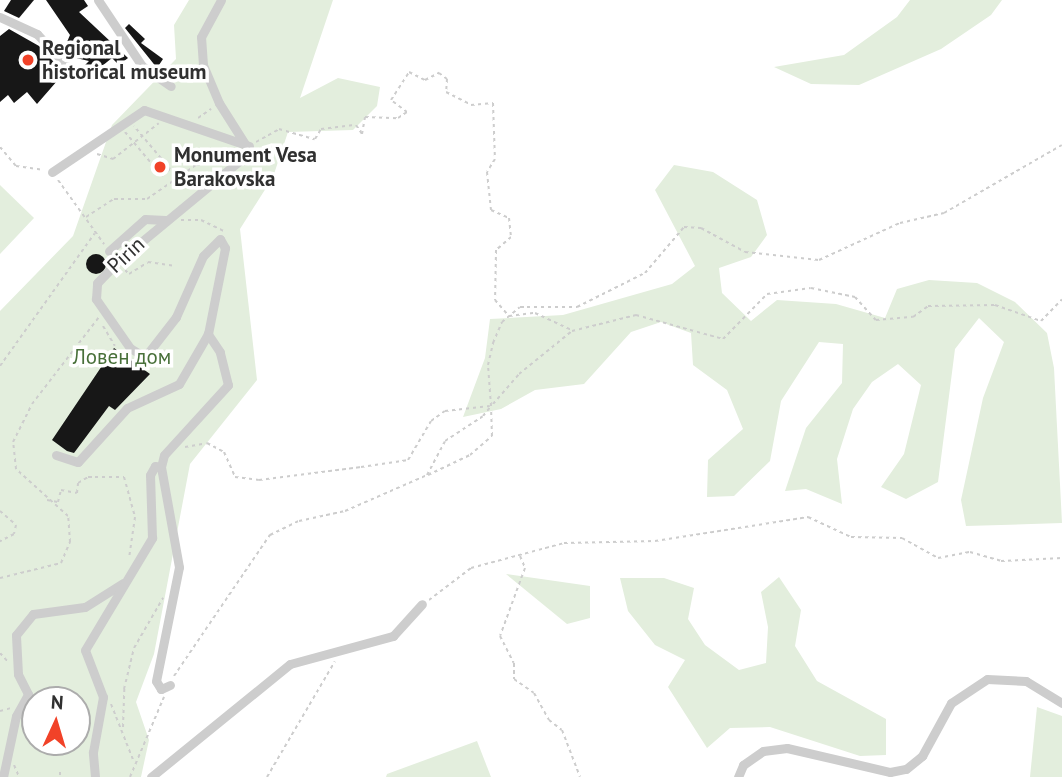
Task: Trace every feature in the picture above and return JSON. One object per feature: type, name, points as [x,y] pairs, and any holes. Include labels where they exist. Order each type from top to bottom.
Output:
[{"type":"street","points":[[97,0],[142,66],[171,86]]},
{"type":"street","points":[[221,0],[201,37],[203,65],[219,103],[249,146]]},
{"type":"street","points":[[0,18],[37,34],[70,69]]},
{"type":"street","points":[[52,172],[144,110],[249,146]]},
{"type":"street","name":"Pirin","points":[[224,243],[214,241],[209,247],[176,317],[152,353],[145,357],[130,348],[108,322],[96,299],[97,283],[166,219],[240,165],[249,146]]},
{"type":"street","points":[[109,251],[145,219],[166,219]]},
{"type":"street","points":[[56,455],[78,463],[127,408],[179,384],[208,334],[224,243]]},
{"type":"street","points":[[170,685],[161,689],[156,681],[179,567],[161,467],[170,449],[228,385],[220,352],[208,334]]},
{"type":"street","points":[[95,777],[93,752],[103,697],[85,650],[122,583],[152,538],[151,469],[161,467]]},
{"type":"street","points":[[3,777],[16,716],[27,694],[18,674],[16,635],[33,614],[85,607],[122,583]]},
{"type":"street","points":[[151,777],[290,664],[393,636],[422,604]]},
{"type":"street","points":[[738,777],[743,765],[763,751],[787,748],[890,772],[906,769],[922,756],[951,703],[986,679],[1026,681],[1062,703]]},
{"type":"path","points":[[249,146],[279,129],[315,139],[321,129],[356,125],[362,134],[365,117],[398,118],[407,112],[391,100],[409,72],[425,80],[439,73],[447,79],[446,92],[471,105],[493,103],[495,159],[487,172],[491,210],[509,218],[511,237],[495,250],[495,300],[509,316]]},
{"type":"path","points":[[186,126],[219,103]]},
{"type":"path","points":[[84,149],[113,159],[166,118]]},
{"type":"path","points":[[120,126],[162,176],[170,169],[129,120]]},
{"type":"path","points":[[131,777],[182,659],[270,535],[299,521],[345,511],[427,475],[470,455],[492,436],[488,365],[509,316],[520,307],[577,307],[645,273],[684,228],[701,228],[745,252],[819,260],[900,223],[944,213],[1062,145]]},
{"type":"path","points":[[0,147],[16,166],[52,172],[109,251]]},
{"type":"path","points":[[85,218],[114,199],[147,199],[196,165],[229,158]]},
{"type":"path","points":[[166,219],[220,225],[224,243]]},
{"type":"path","points":[[0,366],[95,232]]},
{"type":"path","points":[[117,262],[129,274],[148,262],[176,266]]},
{"type":"path","points":[[427,475],[445,441],[491,406],[519,374],[572,331],[636,314],[723,339],[767,294],[811,288],[855,296],[876,320],[913,317],[928,306],[995,305],[1041,321],[1062,299]]},
{"type":"path","points":[[509,316],[534,313],[572,331]]},
{"type":"path","points":[[108,322],[100,329],[115,346]]},
{"type":"path","points":[[170,449],[207,443],[224,452],[235,477],[259,480],[361,467],[408,460],[431,421],[445,411],[491,406]]},
{"type":"path","points":[[45,499],[58,502],[61,490],[77,493],[78,483],[88,477],[124,477],[135,517],[128,563]]},
{"type":"path","points":[[0,511],[16,525],[14,534],[0,541]]},
{"type":"path","points":[[422,604],[471,568],[564,543],[655,541],[808,517],[851,537],[902,538],[938,558],[970,552],[1001,561],[1062,558]]},
{"type":"path","points":[[520,555],[525,568],[500,636],[514,663],[514,679],[534,692],[549,720],[562,730],[580,777]]},
{"type":"path","points":[[135,764],[122,743],[124,689],[134,648],[162,598]]},
{"type":"path","points":[[267,777],[285,752],[317,685],[342,652]]},
{"type":"path","points":[[103,697],[123,727]]},
{"type":"path","points":[[60,772],[60,777]]},
{"type":"green space","name":"Ловен дом","points":[[189,0],[333,0],[300,98],[338,78],[380,87],[377,106],[353,130],[288,132],[273,177],[240,229],[257,380],[190,464],[154,654],[136,702],[149,740],[141,777],[0,777],[0,311],[73,236],[112,125],[176,59],[174,25]]},
{"type":"green space","points":[[910,0],[1002,0],[991,15],[941,49],[859,85],[811,84],[774,67],[844,55],[897,17]]},
{"type":"green space","points":[[674,165],[713,172],[757,200],[767,235],[751,257],[719,268],[722,293],[751,321],[777,300],[836,304],[885,318],[897,289],[929,280],[977,283],[1015,302],[1047,333],[1054,368],[1062,523],[966,526],[961,500],[983,398],[1004,342],[979,318],[955,349],[938,482],[906,499],[881,487],[904,454],[921,385],[898,364],[872,382],[853,409],[837,459],[842,504],[806,489],[785,491],[806,428],[842,383],[843,344],[819,342],[781,401],[770,461],[734,496],[707,497],[708,460],[743,429],[727,390],[693,365],[691,333],[661,322],[631,332],[584,384],[535,390],[501,409],[463,417],[485,358],[490,319],[563,315],[672,284],[695,266],[655,190]]},
{"type":"green space","points":[[0,185],[34,218],[0,254]]},
{"type":"green space","points":[[506,574],[590,586],[590,618],[567,624]]},
{"type":"green space","points":[[779,577],[801,610],[795,646],[817,681],[886,719],[886,755],[860,756],[770,727],[730,728],[707,748],[668,687],[685,660],[655,645],[628,611],[620,578],[664,578],[694,588],[688,619],[705,645],[739,670],[766,663],[768,627],[761,592]]},
{"type":"green space","points":[[1037,707],[1062,716],[1062,777],[1030,777]]},
{"type":"green space","points":[[477,741],[491,777],[386,777],[387,774]]},
{"type":"building","points":[[11,0],[34,0],[19,18],[4,11]]},
{"type":"building","points":[[46,0],[84,0],[88,6],[79,12],[128,58],[119,65],[112,58],[92,74],[84,66],[89,61],[76,58],[78,47],[67,42],[70,35]]},
{"type":"building","points":[[129,24],[145,39],[141,43],[163,59],[157,68],[125,28]]},
{"type":"building","name":"Regional historical museum","points":[[9,29],[39,46],[64,73],[37,104],[27,92],[14,103],[8,95],[0,102],[0,36]]},
{"type":"building","points":[[96,254],[103,257],[106,264],[103,271],[96,274],[89,271],[86,264],[89,257]]},
{"type":"building","points":[[114,348],[150,374],[115,410],[109,406],[74,453],[67,451],[52,440]]},
{"type":"place","name":"Regional historical museum","points":[[28,60]]},
{"type":"place","name":"Monument Vesa Barakovska","points":[[160,167]]}]
